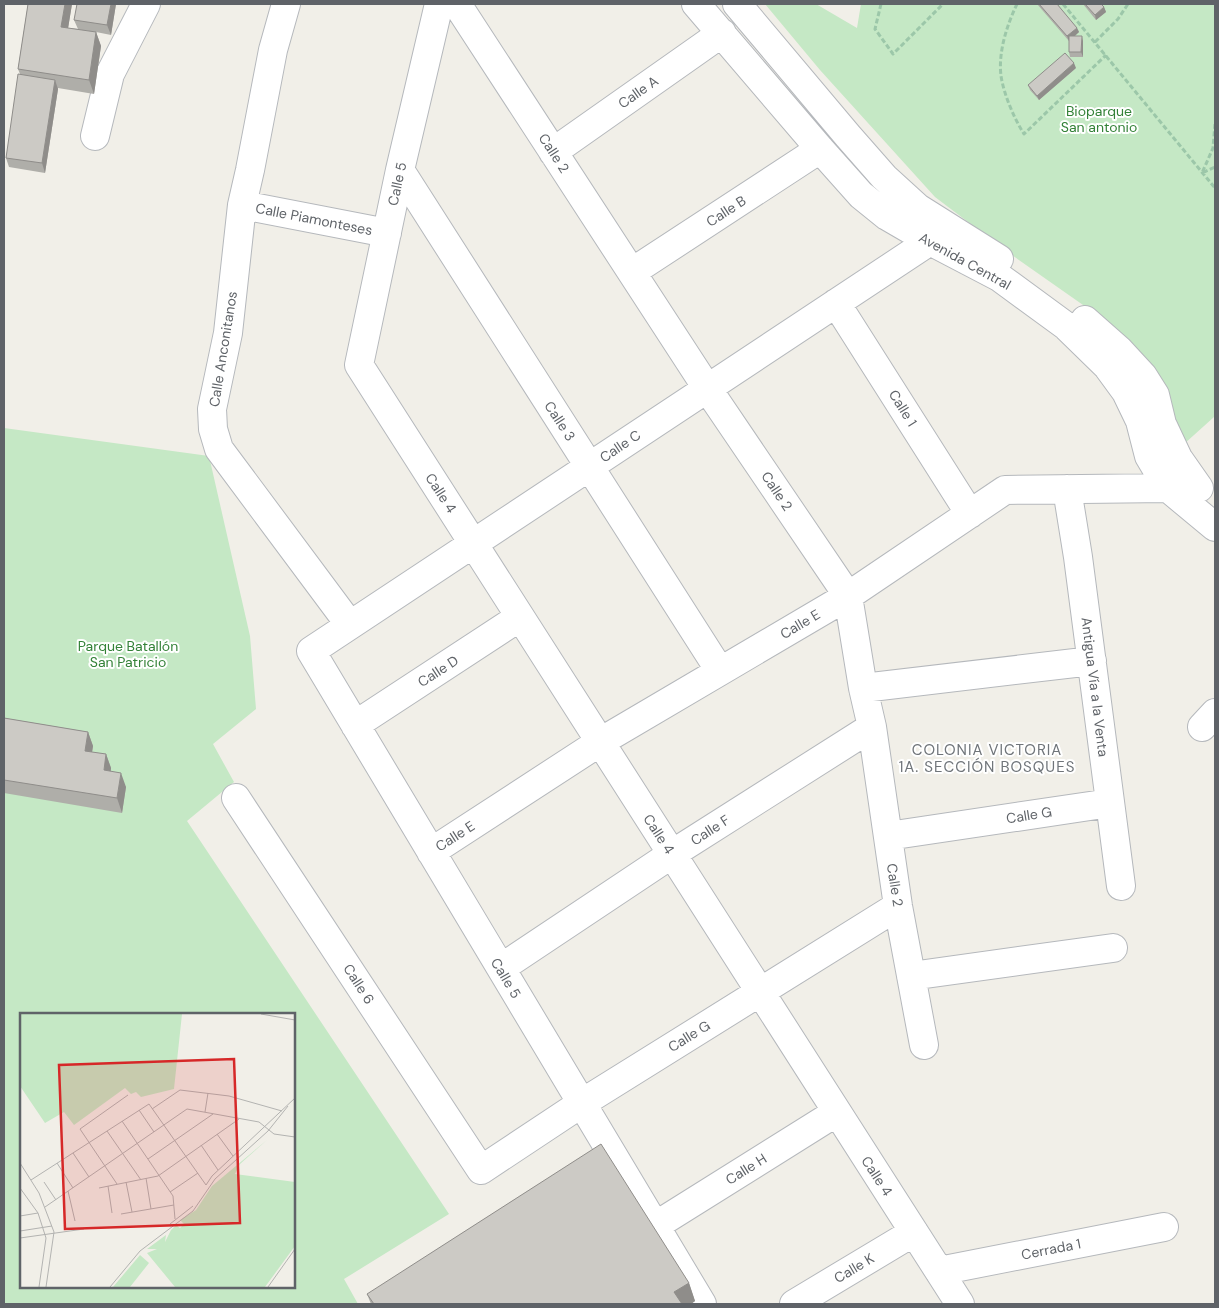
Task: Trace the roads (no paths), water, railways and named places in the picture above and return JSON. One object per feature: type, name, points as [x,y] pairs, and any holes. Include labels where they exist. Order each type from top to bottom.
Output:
[{"type":"street","points":[[95,136],[110,74],[146,4]]},
{"type":"street","name":"Calle Anconitanos","points":[[286,4],[272,50],[242,205],[228,332],[212,409],[213,429],[219,449],[350,625]]},
{"type":"street","name":"Calle 5","points":[[359,365],[386,233],[439,4]]},
{"type":"street","name":"Calle 2","points":[[457,4],[707,388],[848,596],[863,688],[872,727],[898,906],[924,1045]]},
{"type":"street","name":"Avenida Central","points":[[696,4],[861,195],[887,216],[999,277],[1066,326],[1107,366],[1126,392],[1140,421],[1149,456],[1215,512]]},
{"type":"street","name":"Avenida Central","points":[[737,4],[848,136],[884,176],[918,208],[1059,299],[1119,350],[1143,376],[1154,395],[1162,424],[1178,458],[1179,481],[1215,527]]},
{"type":"street","name":"Calle A","points":[[553,152],[722,33]]},
{"type":"street","name":"Calle B","points":[[632,272],[820,149]]},
{"type":"street","name":"Calle 3","points":[[400,170],[720,671]]},
{"type":"street","name":"Calle Piamonteses","points":[[242,205],[386,233]]},
{"type":"street","name":"Calle C","points":[[311,651],[930,241]]},
{"type":"street","name":"Calle 1","points":[[836,303],[970,514]]},
{"type":"street","name":"Calle 4","points":[[359,365],[960,1304]]},
{"type":"street","name":"Calle E","points":[[431,852],[600,742],[848,596],[1005,490],[1067,489],[1179,481]]},
{"type":"street","name":"Antigua Vía a la Venta","points":[[1067,489],[1078,558],[1121,886]]},
{"type":"street","name":"Calle D","points":[[355,724],[520,617]]},
{"type":"street","name":"Calle 5","points":[[311,651],[702,1304]]},
{"type":"street","points":[[863,688],[1092,661]]},
{"type":"street","name":"Calle F","points":[[501,968],[672,854],[872,727]]},
{"type":"street","name":"Calle 6","points":[[236,798],[482,1170]]},
{"type":"street","name":"Calle G","points":[[888,836],[1110,803]]},
{"type":"street","name":"Calle G","points":[[482,1170],[582,1103],[898,906]]},
{"type":"street","points":[[911,976],[1112,948]]},
{"type":"street","name":"Calle H","points":[[655,1226],[836,1112]]},
{"type":"street","name":"Cerrada 1","points":[[939,1271],[1164,1227]]},
{"type":"street","name":"Calle K","points":[[794,1304],[914,1232]]},
{"type":"district","name":"COLONIA VICTORIA 1A. SECCIÓN BOSQUES","points":[[987,758]]},
{"type":"park label","name":"Bioparque San antonio","points":[[1099,120]]},
{"type":"park label","name":"Parque Batallón San Patricio","points":[[128,654]]}]
